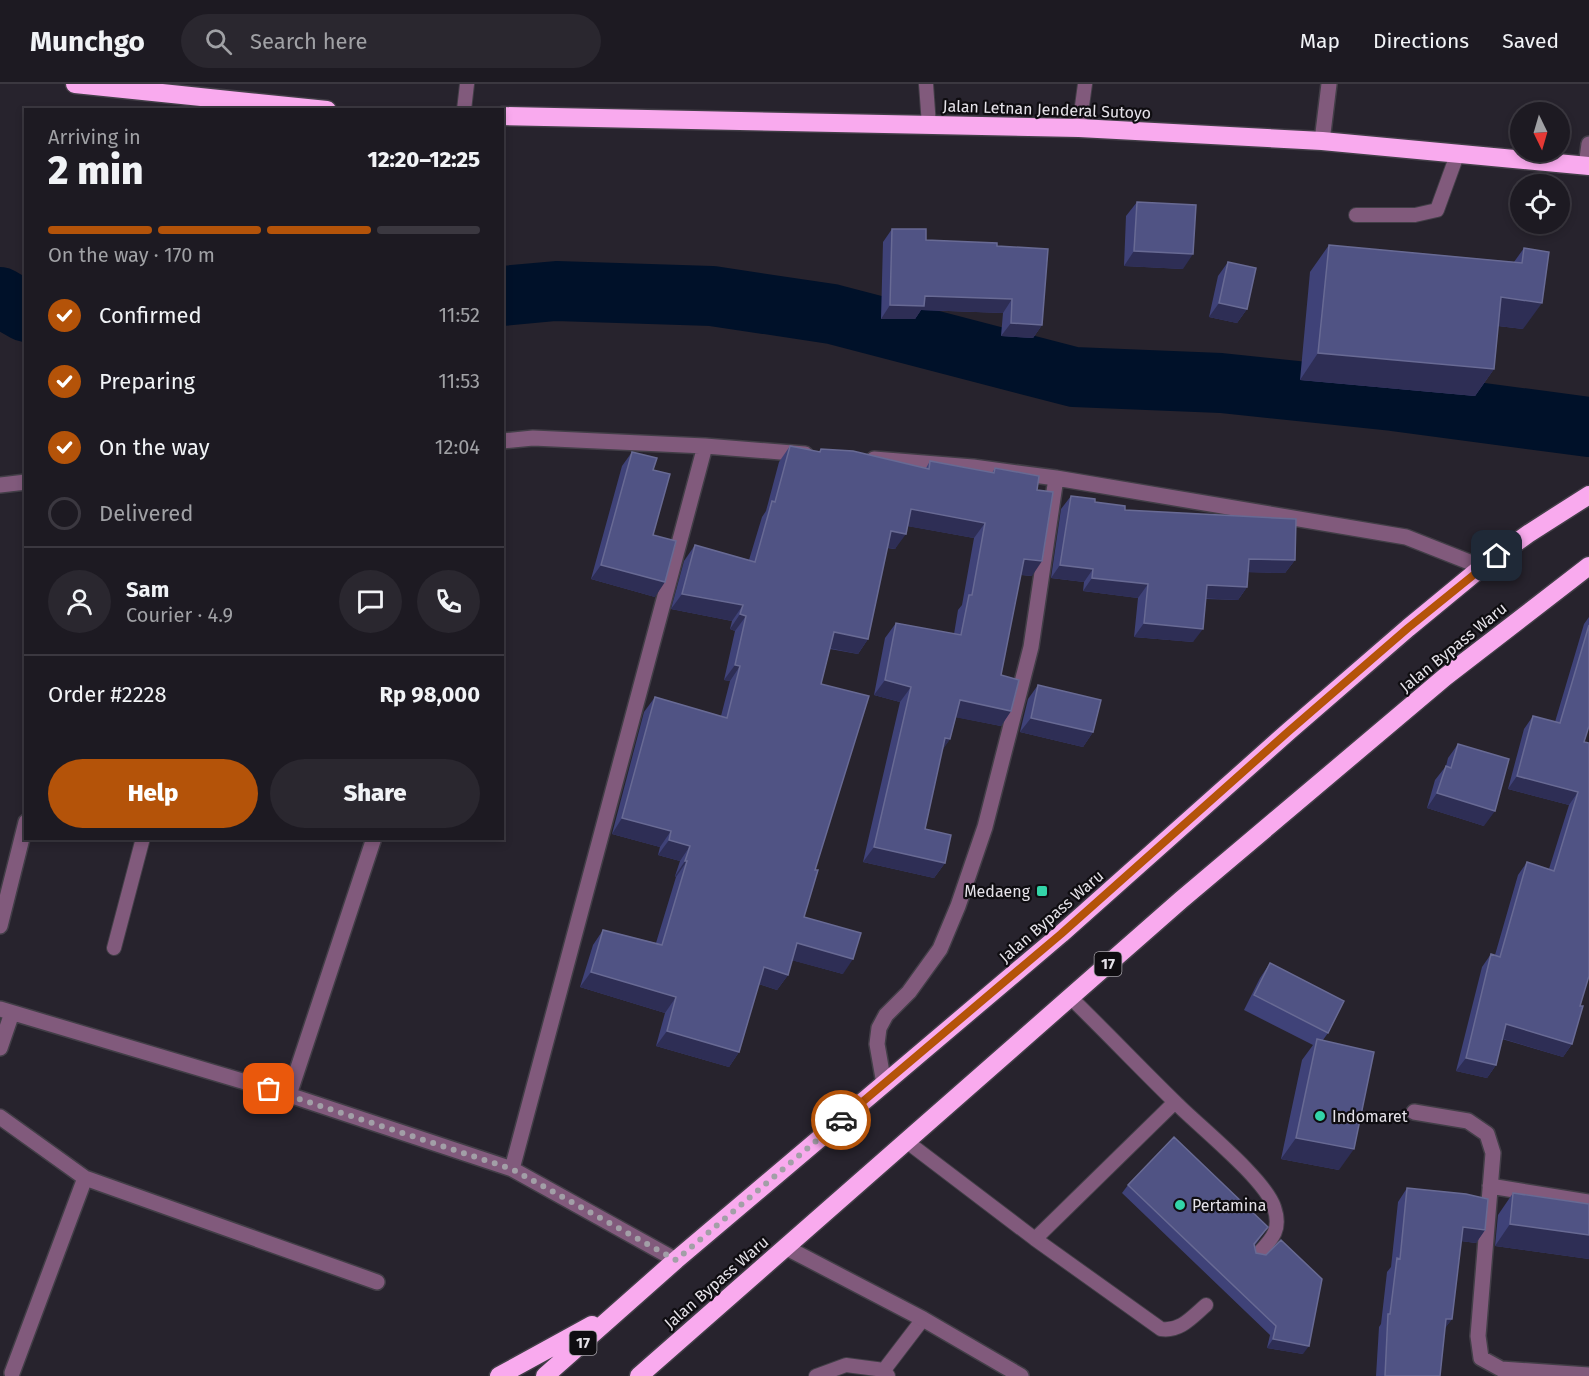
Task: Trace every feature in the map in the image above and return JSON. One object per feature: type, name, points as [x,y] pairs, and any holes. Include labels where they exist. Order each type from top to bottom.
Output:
[{"type":"highway","points":[[75,84],[308,108]]},
{"type":"highway","name":"Jalan Letnan Jenderal Sutoyo","points":[[504,116],[1079,128],[1322,141],[1587,166]]},
{"type":"highway","name":"Jalan Bypass Waru","points":[[545,1376],[676,1260],[1061,934],[1408,628],[1482,567],[1589,495]]},
{"type":"highway","name":"Jalan Bypass Waru","points":[[639,1376],[1181,900],[1444,677],[1589,566]]},
{"type":"highway","points":[[499,1376],[621,1310]]},
{"type":"street","points":[[1322,141],[1329,84]]},
{"type":"street","points":[[1587,166],[1589,144]]},
{"type":"street","points":[[504,441],[533,438],[705,446],[822,455]]},
{"type":"street","points":[[512,1169],[705,446]]},
{"type":"street","points":[[857,458],[974,467],[1056,478],[1406,537],[1482,567]]},
{"type":"street","points":[[884,1084],[877,1044],[879,1028],[886,1015],[909,992],[940,949],[958,906],[985,827],[1031,647],[1056,478]]},
{"type":"street","points":[[0,484],[24,482]]},
{"type":"street","points":[[0,926],[24,830]]},
{"type":"street","points":[[289,1095],[373,840]]},
{"type":"street","points":[[0,1048],[6,1011],[289,1095],[512,1169],[676,1260]]},
{"type":"street","points":[[1414,1112],[1468,1121],[1487,1134],[1493,1153],[1478,1336],[1481,1358],[1501,1369],[1589,1375]]},
{"type":"street","points":[[0,1117],[85,1178],[376,1282]]},
{"type":"street","points":[[12,1373],[85,1178]]},
{"type":"street","points":[[1490,1186],[1589,1202]]},
{"type":"street","points":[[785,1247],[923,1319],[1021,1376]]},
{"type":"lane","points":[[464,108],[467,84]]},
{"type":"lane","points":[[926,84],[929,125]]},
{"type":"lane","points":[[1079,128],[1085,84]]},
{"type":"lane","points":[[1356,214],[1415,215],[1437,210],[1457,155]]},
{"type":"lane","points":[[114,948],[142,840]]},
{"type":"lane","points":[[1070,997],[1259,1183],[1274,1205],[1276,1226],[1274,1237],[1257,1255]]},
{"type":"lane","points":[[1035,1239],[1175,1102]]},
{"type":"lane","points":[[906,1141],[1035,1239],[1161,1329],[1180,1327],[1206,1305]]},
{"type":"lane","points":[[816,1376],[846,1365],[886,1373],[923,1319]]},
{"type":"building","points":[[1137,202],[1196,205],[1193,254],[1134,251]]},
{"type":"building","points":[[892,229],[926,229],[926,240],[997,243],[997,246],[1048,249],[1042,325],[1011,323],[1012,299],[925,296],[924,306],[890,305]]},
{"type":"building","points":[[1329,245],[1522,263],[1524,248],[1549,252],[1542,303],[1501,297],[1494,369],[1318,353]]},
{"type":"building","points":[[1228,262],[1256,268],[1247,309],[1219,303]]},
{"type":"building","points":[[790,446],[820,452],[821,449],[853,451],[929,469],[930,461],[994,473],[995,468],[1039,476],[1037,490],[1053,492],[1042,561],[1024,559],[1001,675],[1019,680],[1011,711],[960,700],[950,739],[945,738],[925,829],[951,835],[945,863],[874,847],[911,687],[885,680],[896,623],[961,635],[969,595],[972,595],[985,523],[911,509],[906,534],[891,531],[868,639],[834,632],[821,684],[869,696],[815,870],[818,870],[804,917],[861,933],[853,959],[797,943],[788,975],[764,967],[739,1052],[667,1031],[676,997],[591,972],[603,930],[662,945],[690,846],[669,840],[671,831],[622,818],[655,697],[727,718],[740,666],[735,665],[746,616],[740,614],[743,605],[682,594],[695,545],[755,562],[772,501],[775,502]]},
{"type":"building","points":[[632,452],[657,458],[653,470],[670,474],[653,535],[676,541],[665,582],[601,565]]},
{"type":"building","points":[[1071,496],[1125,506],[1125,510],[1296,519],[1295,560],[1249,559],[1247,587],[1207,585],[1203,629],[1144,623],[1148,584],[1092,578],[1093,569],[1060,565]]},
{"type":"building","points":[[1589,625],[1589,726],[1584,742],[1589,743],[1589,976],[1580,1006],[1583,1006],[1572,1044],[1506,1024],[1496,1065],[1466,1058],[1491,954],[1500,957],[1527,862],[1554,871],[1578,792],[1517,776],[1533,716],[1560,723]]},
{"type":"building","points":[[1038,685],[1101,700],[1093,732],[1031,718]]},
{"type":"building","points":[[1458,744],[1509,759],[1495,811],[1437,793],[1446,766],[1451,768]]},
{"type":"building","points":[[1270,963],[1344,1001],[1328,1033],[1254,995]]},
{"type":"building","name":"Indomaret","points":[[1317,1039],[1374,1052],[1354,1149],[1296,1138]]},
{"type":"building","points":[[1174,1137],[1268,1227],[1254,1244],[1256,1253],[1266,1255],[1281,1240],[1322,1279],[1309,1346],[1273,1339],[1276,1326],[1128,1185]]},
{"type":"building","points":[[1407,1188],[1466,1194],[1488,1199],[1485,1230],[1463,1227],[1452,1319],[1446,1319],[1440,1376],[1385,1376],[1388,1314],[1390,1314],[1397,1258],[1400,1259]]},
{"type":"building","points":[[1513,1193],[1589,1204],[1589,1235],[1510,1224]]},
{"type":"waterway","points":[[504,296],[556,291],[712,296],[832,314],[1074,377],[1221,383],[1393,401],[1589,427]]},
{"type":"waterway","points":[[0,297],[24,311]]},
{"type":"way so far","points":[[269,1089],[512,1169],[676,1260],[841,1120]]},
{"type":"place","name":"Medaeng","points":[[1042,891]]},
{"type":"place","name":"Indomaret","points":[[1320,1116]]},
{"type":"place","name":"Pertamina","points":[[1180,1205]]},
{"type":"route","points":[[841,1120],[1061,934],[1408,628],[1497,556]]}]
